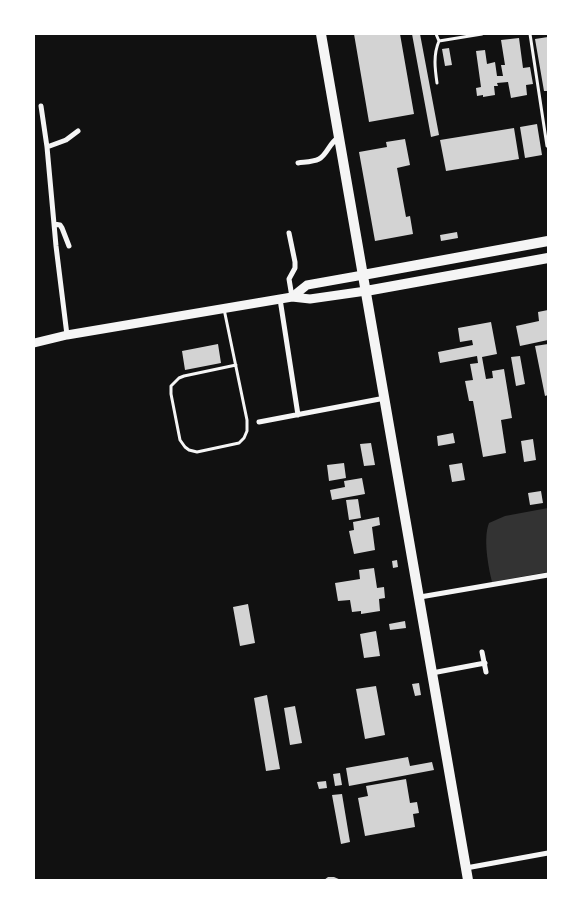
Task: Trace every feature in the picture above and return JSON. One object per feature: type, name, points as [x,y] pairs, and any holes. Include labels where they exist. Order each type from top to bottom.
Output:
[{"type":"main road","points":[[321,34],[468,880]]},
{"type":"main road","points":[[292,297],[307,285],[548,241]]},
{"type":"main road","points":[[34,342],[292,297],[310,299],[366,291],[548,258]]},
{"type":"street","points":[[41,106],[67,335]]},
{"type":"street","points":[[47,148],[66,140],[78,131]]},
{"type":"street","points":[[298,163],[320,159],[334,140],[339,137]]},
{"type":"street","points":[[54,224],[60,225],[70,246]]},
{"type":"street","points":[[289,233],[295,262],[295,268],[289,279],[292,297]]},
{"type":"street","points":[[280,299],[298,415]]},
{"type":"street","points":[[259,422],[385,398]]},
{"type":"street","points":[[420,598],[548,575]]},
{"type":"street","points":[[482,652],[486,672]]},
{"type":"street","points":[[432,673],[484,663]]},
{"type":"street","points":[[466,868],[548,853]]},
{"type":"lane","points":[[436,34],[439,41],[435,54],[437,84]]},
{"type":"lane","points":[[439,41],[482,34]]},
{"type":"lane","points":[[530,34],[547,146]]},
{"type":"lane","points":[[224,308],[236,365],[247,420],[247,431],[239,443],[197,452],[188,450],[180,440],[170,390],[171,386],[184,376],[236,365]]},
{"type":"shaded area","points":[[548,508],[548,572],[492,582],[486,544],[489,523],[505,516]]},
{"type":"building","points":[[354,34],[400,34],[414,114],[369,122]]},
{"type":"building","points":[[412,34],[420,34],[439,135],[431,137]]},
{"type":"building","points":[[548,37],[548,91],[544,91],[535,39]]},
{"type":"building","points":[[519,38],[523,68],[530,67],[533,84],[526,85],[527,95],[511,98],[508,82],[497,83],[498,86],[494,86],[495,95],[477,96],[476,88],[481,87],[476,51],[485,50],[487,64],[495,62],[497,76],[503,76],[501,65],[505,65],[501,40]]},
{"type":"building","points":[[449,48],[452,65],[445,66],[442,49]]},
{"type":"building","points":[[537,124],[542,155],[525,158],[520,127]]},
{"type":"building","points":[[514,128],[519,159],[446,171],[440,140]]},
{"type":"building","points":[[405,139],[410,165],[397,168],[406,217],[410,216],[413,234],[375,241],[359,152],[387,147],[386,142]]},
{"type":"building","points":[[457,232],[458,238],[441,241],[440,235]]},
{"type":"building","points":[[548,310],[548,340],[520,346],[516,326],[539,321],[538,312]]},
{"type":"building","points":[[491,322],[497,354],[482,357],[486,379],[493,378],[492,371],[504,369],[512,418],[501,420],[506,453],[483,457],[473,401],[469,401],[465,381],[473,380],[470,364],[478,363],[477,356],[440,363],[438,352],[473,345],[472,340],[460,342],[458,328]]},
{"type":"building","points":[[218,344],[221,363],[185,370],[182,351]]},
{"type":"building","points":[[548,344],[548,395],[545,396],[535,346]]},
{"type":"building","points":[[520,356],[525,384],[516,386],[511,357]]},
{"type":"building","points":[[453,433],[455,443],[438,446],[437,436]]},
{"type":"building","points":[[533,439],[536,460],[524,462],[521,441]]},
{"type":"building","points":[[371,443],[375,465],[364,466],[360,444]]},
{"type":"building","points":[[344,463],[346,478],[329,481],[327,465]]},
{"type":"building","points":[[462,463],[465,480],[452,482],[449,465]]},
{"type":"building","points":[[362,478],[365,494],[332,500],[330,490],[345,487],[344,481]]},
{"type":"building","points":[[541,491],[543,503],[530,505],[528,493]]},
{"type":"building","points":[[358,499],[361,518],[349,520],[346,500]]},
{"type":"building","points":[[379,517],[380,525],[372,527],[375,550],[354,554],[349,531],[354,530],[353,522]]},
{"type":"building","points":[[397,560],[398,567],[393,568],[392,561]]},
{"type":"building","points":[[374,568],[377,588],[384,587],[385,598],[379,599],[380,611],[361,614],[361,611],[352,612],[350,600],[338,601],[335,583],[360,579],[359,570]]},
{"type":"building","points":[[248,604],[255,643],[240,646],[233,607]]},
{"type":"building","points":[[405,621],[406,628],[390,630],[389,624]]},
{"type":"building","points":[[376,631],[380,656],[364,658],[360,634]]},
{"type":"building","points":[[419,683],[421,695],[415,696],[412,684]]},
{"type":"building","points":[[376,686],[385,735],[365,739],[356,689]]},
{"type":"building","points":[[267,695],[280,769],[266,771],[254,698]]},
{"type":"building","points":[[295,706],[302,743],[290,745],[284,708]]},
{"type":"building","points":[[408,757],[410,766],[432,762],[434,770],[349,786],[346,768]]},
{"type":"building","points":[[340,773],[342,785],[335,786],[333,774]]},
{"type":"building","points":[[406,779],[410,803],[417,802],[419,813],[413,814],[415,827],[365,836],[358,798],[368,796],[366,786]]},
{"type":"building","points":[[326,781],[327,788],[319,789],[317,782]]},
{"type":"building","points":[[342,794],[350,842],[341,844],[332,795]]},
{"type":"building","points":[[328,877],[334,877],[341,880],[324,880]]}]
